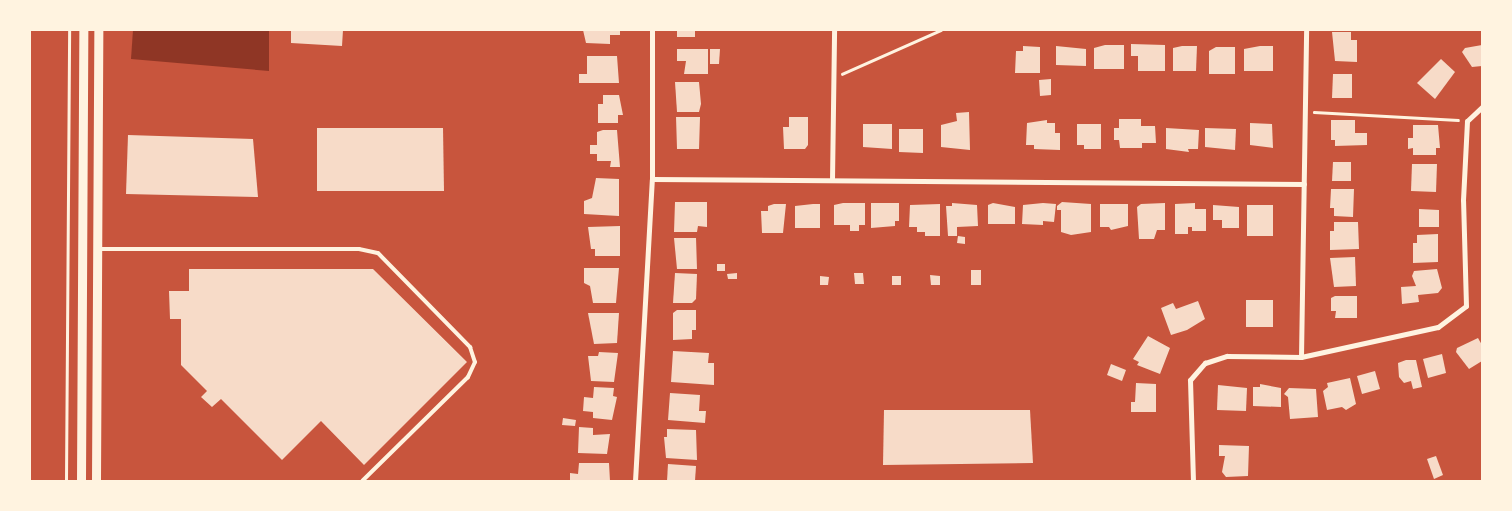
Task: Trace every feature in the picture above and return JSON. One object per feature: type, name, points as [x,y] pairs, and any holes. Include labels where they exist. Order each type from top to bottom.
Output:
[{"type":"street","points":[[81,481],[83,30]]},
{"type":"street","points":[[96,481],[98,30]]},
{"type":"street","points":[[635,481],[652,179],[652,30]]},
{"type":"street","points":[[832,180],[834,30]]},
{"type":"street","points":[[1301,357],[1306,30]]},
{"type":"street","points":[[1193,481],[1190,380],[1205,363],[1227,356],[1301,357],[1438,327],[1466,306],[1463,200],[1467,120],[1482,107]]},
{"type":"street","points":[[652,179],[1304,184]]},
{"type":"lane","points":[[97,249],[359,249],[378,254],[470,347],[475,362],[468,377],[362,481]]},
{"type":"path","points":[[66,481],[69,30]]},
{"type":"path","points":[[834,78],[941,30]]},
{"type":"path","points":[[1305,111],[1467,120]]},
{"type":"shaded area","points":[[133,30],[269,30],[269,71],[131,59]]},
{"type":"building","points":[[291,30],[343,30],[342,46],[291,43]]},
{"type":"building","points":[[583,30],[620,30],[620,35],[610,35],[610,44],[586,43]]},
{"type":"building","points":[[677,30],[695,30],[695,37],[677,37]]},
{"type":"building","points":[[1332,32],[1351,32],[1351,40],[1357,40],[1357,62],[1335,61]]},
{"type":"building","points":[[1131,44],[1165,45],[1165,71],[1138,71],[1138,56],[1131,56]]},
{"type":"building","points":[[1105,45],[1124,45],[1124,69],[1094,69],[1094,48]]},
{"type":"building","points":[[1482,45],[1482,66],[1472,67],[1462,52],[1465,48]]},
{"type":"building","points":[[1023,46],[1040,47],[1040,73],[1015,73],[1016,51],[1023,51]]},
{"type":"building","points":[[1056,46],[1086,49],[1086,66],[1056,65]]},
{"type":"building","points":[[1197,46],[1196,71],[1173,71],[1173,48]]},
{"type":"building","points":[[1273,46],[1273,71],[1244,71],[1244,49]]},
{"type":"building","points":[[1216,47],[1235,47],[1235,74],[1209,74],[1209,51]]},
{"type":"building","points":[[677,49],[708,49],[708,74],[684,74],[686,61],[677,61]]},
{"type":"building","points":[[710,49],[720,49],[719,64],[710,64]]},
{"type":"building","points":[[587,56],[617,56],[619,83],[579,83],[579,74],[587,74]]},
{"type":"building","points":[[1441,59],[1455,72],[1435,99],[1417,83]]},
{"type":"building","points":[[1333,74],[1352,74],[1352,98],[1332,98]]},
{"type":"building","points":[[1051,79],[1051,95],[1040,96],[1039,80]]},
{"type":"building","points":[[675,82],[699,82],[701,104],[699,112],[677,112]]},
{"type":"building","points":[[603,95],[619,95],[623,115],[618,115],[618,123],[598,123],[598,104],[603,104]]},
{"type":"building","points":[[969,112],[970,150],[941,147],[941,125],[957,121],[956,113]]},
{"type":"building","points":[[676,117],[700,117],[699,149],[677,149]]},
{"type":"building","points":[[789,117],[808,117],[808,145],[805,149],[784,149],[783,127],[789,127]]},
{"type":"building","points":[[1119,119],[1141,119],[1141,126],[1155,126],[1156,143],[1142,143],[1142,148],[1120,148],[1119,140],[1114,140],[1114,128],[1119,128]]},
{"type":"building","points":[[1047,120],[1047,123],[1055,123],[1055,133],[1060,133],[1060,150],[1034,149],[1034,145],[1026,145],[1027,123]]},
{"type":"building","points":[[1331,120],[1355,120],[1355,133],[1367,133],[1367,145],[1335,146],[1335,140],[1331,140]]},
{"type":"building","points":[[1250,123],[1272,124],[1273,148],[1250,145]]},
{"type":"building","points":[[863,124],[892,124],[892,149],[863,147]]},
{"type":"building","points":[[1077,124],[1101,124],[1101,149],[1084,149],[1084,145],[1077,145]]},
{"type":"building","points":[[1413,125],[1438,125],[1440,148],[1436,148],[1436,155],[1413,155],[1413,148],[1408,149],[1408,138],[1413,138]]},
{"type":"building","points":[[317,128],[443,128],[444,191],[317,191]]},
{"type":"building","points":[[1166,128],[1199,130],[1198,149],[1188,149],[1189,152],[1166,149]]},
{"type":"building","points":[[1205,128],[1236,129],[1235,150],[1205,147]]},
{"type":"building","points":[[899,129],[923,129],[923,153],[899,152]]},
{"type":"building","points":[[617,130],[620,167],[610,167],[611,161],[597,161],[597,154],[590,154],[590,145],[597,145],[597,132]]},
{"type":"building","points":[[128,135],[253,139],[258,197],[126,194]]},
{"type":"building","points":[[1333,162],[1351,162],[1351,181],[1332,181]]},
{"type":"building","points":[[1412,164],[1437,164],[1436,192],[1411,191]]},
{"type":"building","points":[[596,178],[619,179],[619,216],[584,214],[584,201],[592,198]]},
{"type":"building","points":[[1331,189],[1354,189],[1353,217],[1334,216],[1334,208],[1330,208]]},
{"type":"building","points":[[675,202],[707,202],[707,227],[698,226],[697,232],[674,232]]},
{"type":"building","points":[[1062,202],[1091,204],[1091,232],[1071,235],[1061,232],[1061,210],[1057,210],[1057,206]]},
{"type":"building","points":[[865,203],[865,225],[859,225],[859,231],[850,231],[850,225],[834,225],[834,205]]},
{"type":"building","points":[[871,203],[899,203],[899,221],[895,221],[895,226],[871,228]]},
{"type":"building","points":[[952,203],[977,205],[978,226],[957,227],[957,236],[948,236],[946,206],[952,206]]},
{"type":"building","points":[[993,203],[1015,207],[1015,224],[988,224],[988,205]]},
{"type":"building","points":[[1165,203],[1165,230],[1157,230],[1154,239],[1139,239],[1137,207],[1141,204]]},
{"type":"building","points":[[1195,203],[1195,209],[1206,209],[1206,231],[1192,231],[1192,227],[1188,227],[1188,234],[1175,234],[1175,204]]},
{"type":"building","points":[[786,204],[783,233],[762,233],[761,211],[768,211],[768,206]]},
{"type":"building","points":[[820,204],[820,228],[795,228],[795,206]]},
{"type":"building","points":[[940,204],[940,236],[925,236],[925,232],[917,232],[917,227],[909,227],[910,205]]},
{"type":"building","points":[[1056,204],[1054,222],[1043,221],[1043,225],[1022,224],[1023,205]]},
{"type":"building","points":[[1100,204],[1128,204],[1128,226],[1111,230],[1109,227],[1100,227]]},
{"type":"building","points":[[1213,205],[1239,207],[1239,228],[1222,228],[1222,220],[1213,220]]},
{"type":"building","points":[[1247,205],[1273,205],[1273,236],[1247,236]]},
{"type":"building","points":[[1419,209],[1439,210],[1439,227],[1419,227]]},
{"type":"building","points":[[1334,222],[1358,222],[1359,249],[1330,250],[1330,231],[1334,231]]},
{"type":"building","points":[[620,226],[620,256],[595,256],[595,249],[591,249],[588,227]]},
{"type":"building","points":[[1438,234],[1438,262],[1413,263],[1413,243],[1417,243],[1417,235]]},
{"type":"building","points":[[958,236],[965,237],[965,244],[957,243]]},
{"type":"building","points":[[674,238],[696,238],[697,269],[677,269]]},
{"type":"building","points":[[1355,257],[1356,286],[1334,287],[1330,258]]},
{"type":"building","points":[[717,264],[725,264],[725,271],[717,271]]},
{"type":"building","points":[[584,268],[619,268],[616,303],[593,303],[590,286],[584,283]]},
{"type":"building","points":[[189,269],[373,269],[467,362],[364,465],[321,421],[282,460],[221,399],[212,407],[201,397],[207,391],[181,365],[181,319],[170,319],[169,291],[189,291]]},
{"type":"building","points":[[1437,269],[1442,288],[1438,293],[1418,295],[1419,302],[1402,304],[1401,287],[1416,286],[1412,276],[1414,271]]},
{"type":"building","points":[[971,270],[981,270],[981,285],[971,285]]},
{"type":"building","points":[[675,273],[697,274],[696,299],[692,303],[673,303]]},
{"type":"building","points":[[737,273],[737,279],[728,279],[727,274]]},
{"type":"building","points":[[854,273],[863,273],[864,284],[855,284]]},
{"type":"building","points":[[930,275],[940,276],[940,285],[931,285]]},
{"type":"building","points":[[820,276],[829,277],[828,285],[820,285]]},
{"type":"building","points":[[892,276],[901,276],[901,285],[892,285]]},
{"type":"building","points":[[1335,296],[1357,296],[1357,318],[1335,318],[1336,311],[1331,311],[1331,298]]},
{"type":"building","points":[[1246,300],[1273,300],[1273,327],[1246,327]]},
{"type":"building","points":[[1198,301],[1205,319],[1187,330],[1171,335],[1161,308],[1173,303],[1176,309]]},
{"type":"building","points":[[677,310],[696,310],[696,330],[692,330],[692,339],[673,340],[673,313]]},
{"type":"building","points":[[588,313],[619,313],[617,343],[594,344]]},
{"type":"building","points":[[1148,336],[1170,348],[1160,374],[1137,365],[1139,362],[1133,359]]},
{"type":"building","points":[[1478,338],[1482,345],[1482,361],[1469,369],[1456,352],[1457,348]]},
{"type":"building","points":[[673,351],[709,353],[708,363],[714,363],[714,385],[671,382]]},
{"type":"building","points":[[599,352],[618,353],[614,382],[591,381],[588,356],[598,356]]},
{"type":"building","points":[[1442,354],[1446,373],[1428,378],[1423,359]]},
{"type":"building","points":[[1406,360],[1416,360],[1422,387],[1413,389],[1411,381],[1404,383],[1399,377],[1398,363]]},
{"type":"building","points":[[1111,364],[1126,370],[1122,381],[1107,375]]},
{"type":"building","points":[[1375,371],[1380,389],[1362,394],[1357,376]]},
{"type":"building","points":[[1350,378],[1356,404],[1346,410],[1342,407],[1327,410],[1323,391],[1328,387],[1327,383]]},
{"type":"building","points":[[1136,383],[1156,384],[1156,412],[1131,412],[1131,402],[1135,402]]},
{"type":"building","points":[[1260,384],[1281,388],[1281,407],[1253,406],[1253,387],[1260,387]]},
{"type":"building","points":[[1218,385],[1247,388],[1246,411],[1217,410]]},
{"type":"building","points":[[594,387],[614,388],[613,396],[617,397],[612,420],[593,418],[593,412],[583,411],[584,397],[593,398]]},
{"type":"building","points":[[1289,388],[1316,389],[1318,417],[1290,419],[1288,397],[1284,394]]},
{"type":"building","points":[[670,393],[700,395],[699,411],[706,411],[705,423],[668,420]]},
{"type":"building","points":[[884,410],[1030,410],[1033,463],[883,465]]},
{"type":"building","points":[[563,418],[576,420],[575,426],[562,425]]},
{"type":"building","points":[[579,427],[593,428],[593,435],[610,434],[607,454],[578,453]]},
{"type":"building","points":[[667,429],[696,430],[697,460],[666,458],[664,437],[667,437]]},
{"type":"building","points":[[1219,445],[1249,446],[1248,476],[1226,477],[1222,472],[1225,456],[1219,456]]},
{"type":"building","points":[[1436,456],[1443,475],[1434,479],[1427,459]]},
{"type":"building","points":[[579,463],[609,463],[610,481],[570,481],[570,473],[578,474]]},
{"type":"building","points":[[668,464],[696,466],[695,481],[667,481]]}]
